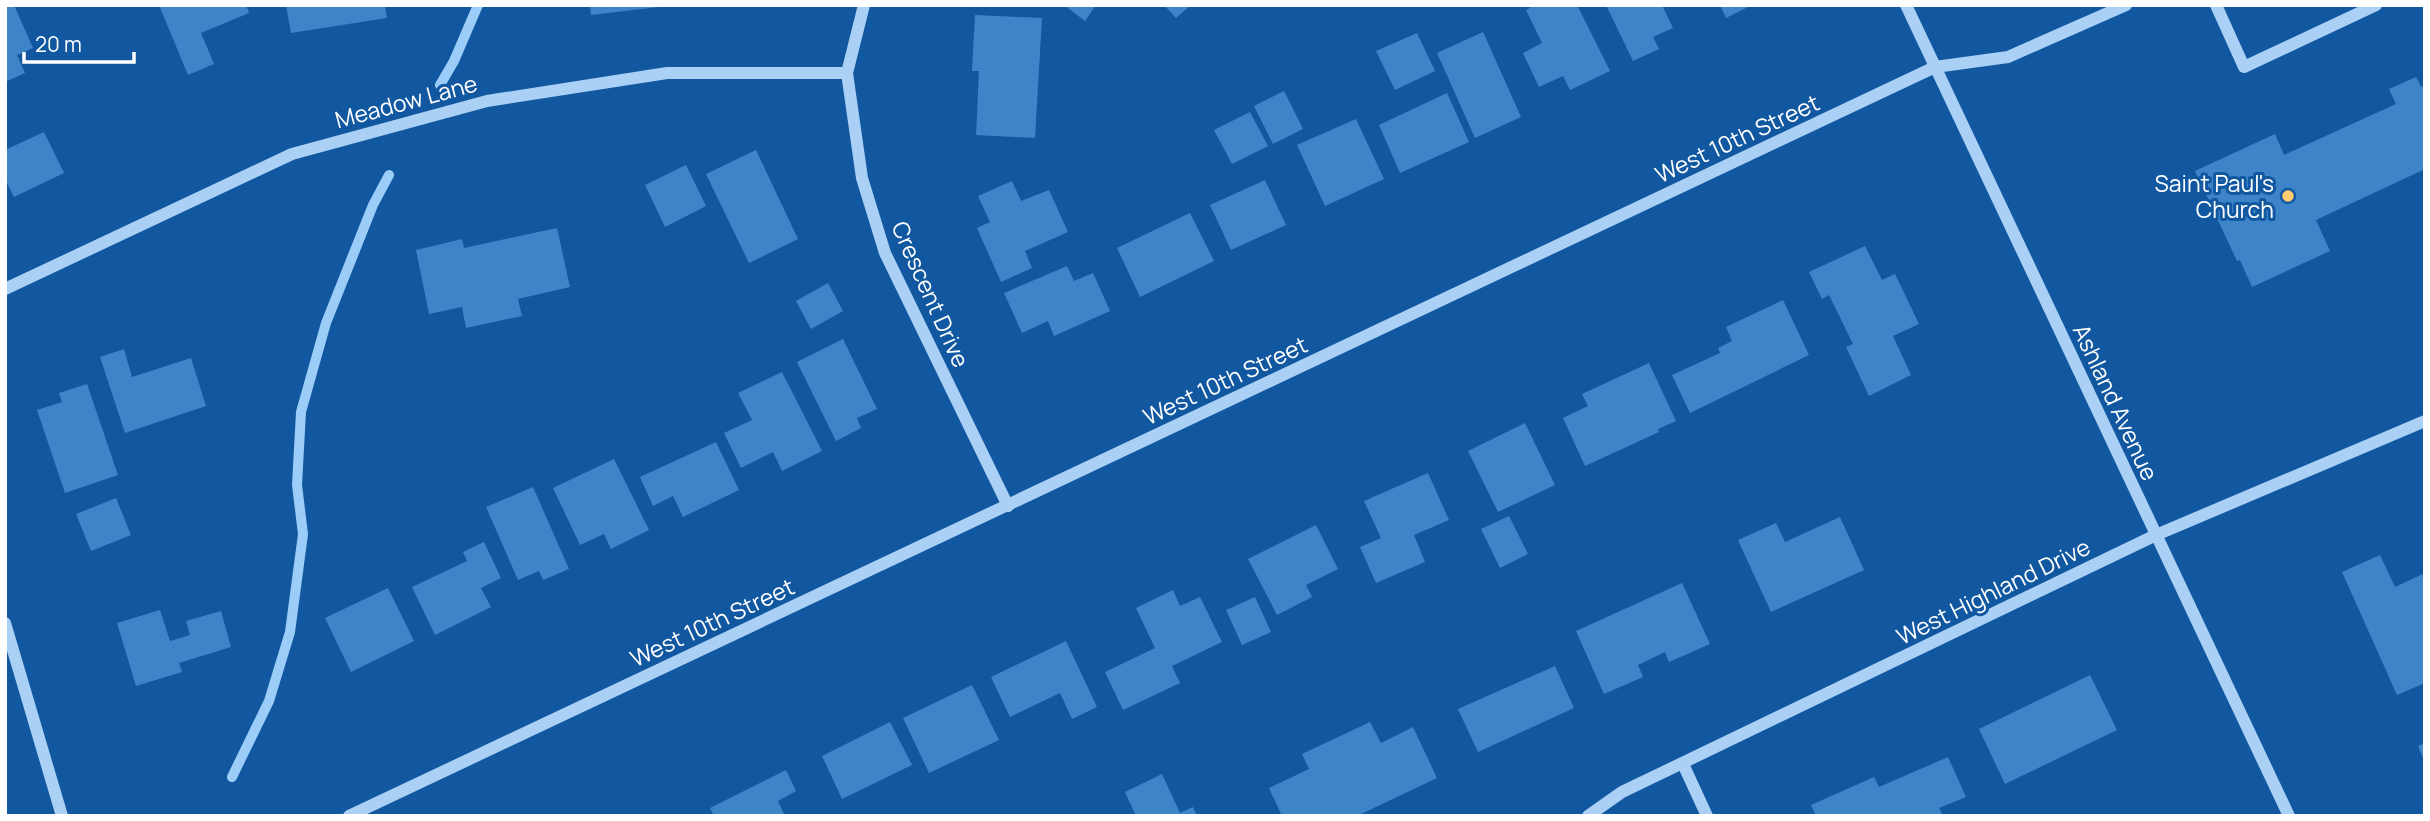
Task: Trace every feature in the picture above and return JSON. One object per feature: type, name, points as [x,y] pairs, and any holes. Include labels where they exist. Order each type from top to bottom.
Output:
[{"type":"street","name":"Crescent Drive","points":[[863,5],[848,73],[862,178],[885,253],[1008,506]]},
{"type":"street","name":"Ashland Avenue","points":[[1906,5],[2289,816]]},
{"type":"street","name":"West 10th Street","points":[[349,816],[1936,67],[2008,57],[2126,5]]},
{"type":"street","points":[[2216,5],[2244,67],[2376,5]]},
{"type":"street","name":"Meadow Lane","points":[[5,289],[292,154],[487,101],[667,73],[848,73]]},
{"type":"street","name":"West Highland Drive","points":[[1588,816],[1622,792],[2156,535],[2425,421]]},
{"type":"street","points":[[5,623],[62,816]]},
{"type":"street","points":[[1683,764],[1707,816]]},
{"type":"building","points":[[5,5],[14,5],[33,48],[17,55],[25,73],[5,82]]},
{"type":"building","points":[[159,5],[246,5],[249,13],[201,33],[214,64],[188,75]]},
{"type":"building","points":[[286,5],[385,5],[387,18],[291,33]]},
{"type":"building","points":[[590,5],[659,5],[659,7],[591,15]]},
{"type":"building","points":[[1064,5],[1096,5],[1085,21]]},
{"type":"building","points":[[1164,5],[1191,5],[1176,18]]},
{"type":"building","points":[[1534,5],[1577,5],[1610,71],[1570,90],[1563,76],[1539,87],[1523,53],[1542,43],[1526,10]]},
{"type":"building","points":[[1606,5],[1662,5],[1673,28],[1653,37],[1659,49],[1633,61]]},
{"type":"building","points":[[1720,5],[1752,5],[1726,18]]},
{"type":"building","points":[[975,15],[1042,18],[1035,138],[976,135],[979,71],[972,71]]},
{"type":"building","points":[[1483,32],[1521,117],[1475,138],[1437,53]]},
{"type":"building","points":[[1417,33],[1435,71],[1395,90],[1376,51]]},
{"type":"building","name":"Saint Paul's Church","points":[[2416,77],[2421,87],[2425,85],[2425,169],[2316,220],[2330,251],[2252,287],[2195,171],[2275,134],[2284,155],[2396,104],[2389,89]]},
{"type":"building","points":[[1284,91],[1303,129],[1273,144],[1254,106]]},
{"type":"building","points":[[1447,93],[1469,142],[1400,173],[1379,125]]},
{"type":"building","points":[[1250,112],[1268,146],[1232,164],[1214,130]]},
{"type":"building","points":[[1356,119],[1384,179],[1325,206],[1297,145]]},
{"type":"building","points":[[44,132],[64,173],[14,197],[5,179],[5,150]]},
{"type":"building","points":[[756,150],[798,239],[749,263],[706,174]]},
{"type":"building","points":[[686,165],[706,206],[665,227],[645,185]]},
{"type":"building","points":[[1265,180],[1286,225],[1231,250],[1210,205]]},
{"type":"building","points":[[1012,181],[1021,201],[1049,190],[1068,232],[1025,251],[1032,268],[1001,282],[977,228],[990,222],[978,196]]},
{"type":"building","points":[[1190,213],[1214,261],[1140,297],[1117,248]]},
{"type":"building","points":[[557,228],[570,287],[518,299],[522,316],[466,328],[462,307],[429,314],[416,250],[462,239],[464,248]]},
{"type":"building","points":[[1865,246],[1882,280],[1895,274],[1919,324],[1893,336],[1911,375],[1869,396],[1846,347],[1853,344],[1829,295],[1822,299],[1809,272]]},
{"type":"building","points":[[1067,266],[1074,281],[1093,273],[1110,311],[1054,336],[1048,321],[1022,333],[1004,293]]},
{"type":"building","points":[[828,283],[843,311],[811,329],[796,301]]},
{"type":"building","points":[[1783,300],[1809,355],[1690,413],[1672,375],[1720,353],[1718,348],[1732,341],[1726,327]]},
{"type":"building","points":[[843,339],[877,409],[857,418],[861,428],[836,441],[797,362]]},
{"type":"building","points":[[124,349],[132,377],[191,358],[206,406],[125,433],[100,357]]},
{"type":"building","points":[[1649,363],[1676,421],[1658,429],[1659,432],[1585,466],[1563,418],[1588,406],[1582,394]]},
{"type":"building","points":[[782,372],[822,451],[782,471],[773,452],[741,468],[724,433],[752,420],[738,393]]},
{"type":"building","points":[[87,384],[118,475],[65,493],[37,410],[62,402],[59,393]]},
{"type":"building","points":[[1525,423],[1555,485],[1498,512],[1468,451]]},
{"type":"building","points":[[716,442],[739,490],[683,517],[673,496],[653,506],[640,477]]},
{"type":"building","points":[[614,459],[649,530],[611,549],[604,534],[580,545],[553,488]]},
{"type":"building","points":[[1428,473],[1449,520],[1414,535],[1425,562],[1376,583],[1360,547],[1381,538],[1364,501]]},
{"type":"building","points":[[533,487],[569,569],[543,580],[539,571],[518,580],[486,507]]},
{"type":"building","points":[[116,498],[131,535],[91,551],[76,514]]},
{"type":"building","points":[[1509,516],[1528,554],[1500,568],[1481,529]]},
{"type":"building","points":[[1840,517],[1864,570],[1771,612],[1738,540],[1776,523],[1785,542]]},
{"type":"building","points":[[1316,525],[1338,569],[1306,585],[1312,597],[1277,615],[1248,559]]},
{"type":"building","points":[[484,542],[501,578],[481,588],[491,607],[435,635],[412,587],[467,561],[463,552]]},
{"type":"building","points":[[2380,555],[2395,587],[2425,573],[2425,683],[2397,695],[2342,572]]},
{"type":"building","points":[[1682,583],[1710,644],[1669,662],[1665,652],[1638,665],[1643,677],[1604,694],[1576,631]]},
{"type":"building","points":[[388,588],[414,641],[351,672],[325,618]]},
{"type":"building","points":[[1173,590],[1180,606],[1200,597],[1222,642],[1172,666],[1180,683],[1123,710],[1105,672],[1155,648],[1136,608]]},
{"type":"building","points":[[1255,597],[1271,632],[1242,645],[1226,610]]},
{"type":"building","points":[[160,610],[170,641],[190,635],[186,621],[221,611],[231,647],[179,663],[182,672],[136,686],[117,623]]},
{"type":"building","points":[[1066,641],[1097,707],[1072,719],[1060,693],[1010,717],[991,677]]},
{"type":"building","points":[[1555,666],[1574,708],[1478,752],[1458,709]]},
{"type":"building","points":[[2090,675],[2117,730],[2005,784],[1979,729]]},
{"type":"building","points":[[972,685],[999,740],[929,773],[903,718]]},
{"type":"building","points":[[890,722],[912,765],[842,799],[822,756]]},
{"type":"building","points":[[1370,722],[1381,743],[1413,727],[1437,778],[1357,816],[1282,816],[1269,788],[1309,769],[1302,754]]},
{"type":"building","points":[[2425,743],[2425,763],[2418,746]]},
{"type":"building","points":[[1948,757],[1966,797],[1939,808],[1943,816],[1816,816],[1811,805],[1874,777],[1879,787]]},
{"type":"building","points":[[786,770],[796,791],[778,801],[785,816],[714,816],[710,808]]},
{"type":"building","points":[[1162,774],[1180,813],[1193,807],[1197,816],[1136,816],[1125,792]]},
{"type":"waterway","points":[[440,85],[454,61],[478,5]]},
{"type":"waterway","points":[[232,777],[269,701],[290,632],[303,534],[297,485],[301,412],[326,323],[373,205],[389,175]]},
{"type":"place","name":"Saint Paul's Church","points":[[2288,196]]}]
